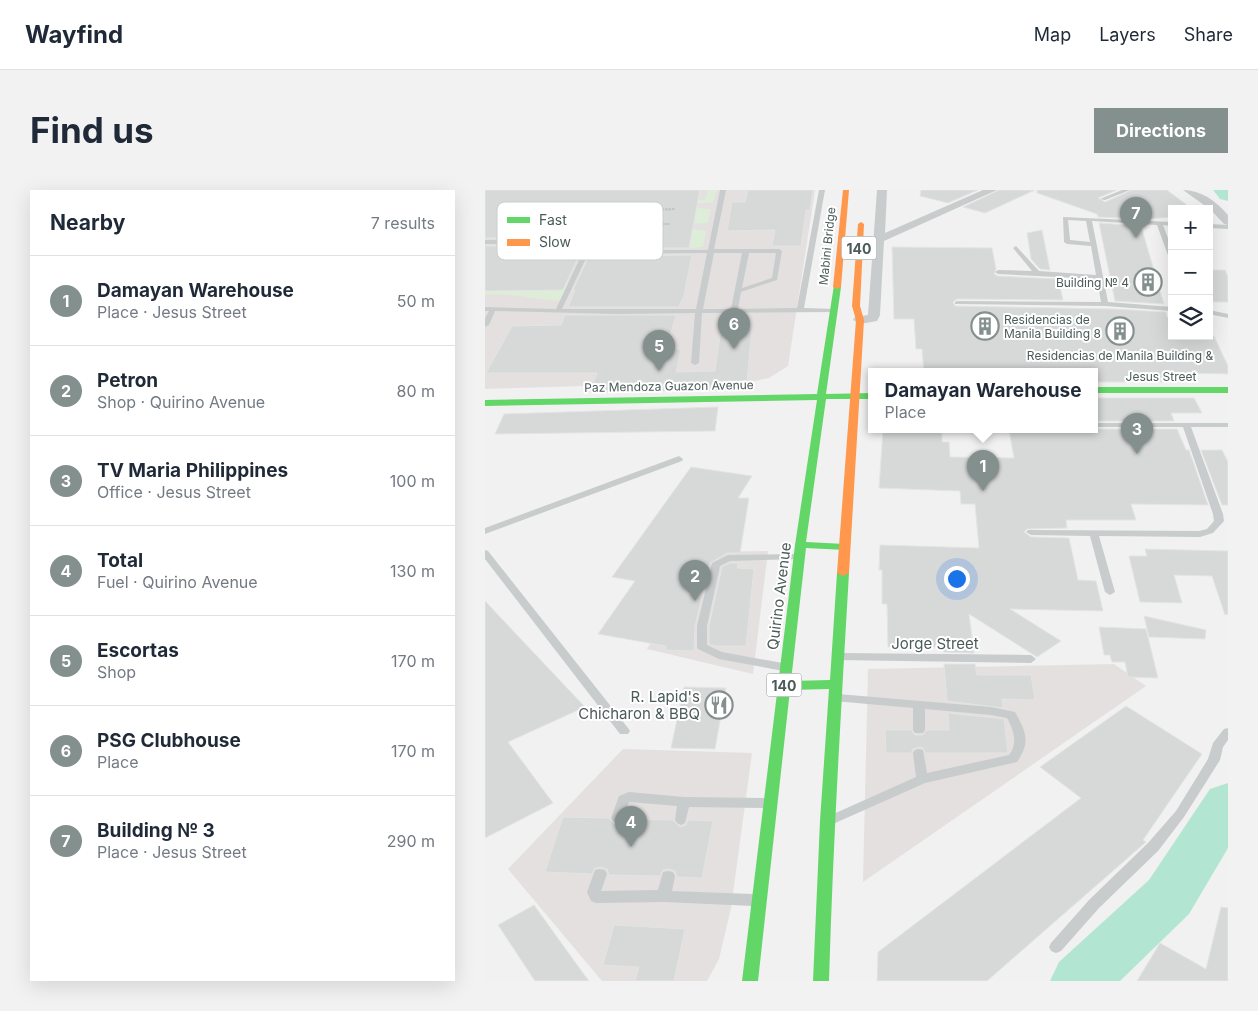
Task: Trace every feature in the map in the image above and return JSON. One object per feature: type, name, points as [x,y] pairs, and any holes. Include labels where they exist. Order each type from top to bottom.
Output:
[{"type":"main road","name":"Mabini Bridge","points":[[834,308],[847,190]]},
{"type":"main road","name":"140","points":[[821,981],[827,821],[860,320],[856,306],[862,209]]},
{"type":"main road","name":"Quirino Avenue","points":[[750,981],[799,551],[834,308]]},
{"type":"main road","name":"Jesus Street","points":[[1098,390],[1228,390]]},
{"type":"main road","points":[[854,393],[868,391]]},
{"type":"main road","name":"Paz Mendoza Guazon Avenue","points":[[485,404],[854,393]]},
{"type":"main road","points":[[854,393],[868,395]]},
{"type":"main road","name":"Paz Mendoza Guazon Avenue","points":[[485,394],[821,394]]},
{"type":"main road","points":[[799,551],[845,547]]},
{"type":"main road","points":[[784,686],[837,684]]},
{"type":"street","points":[[860,320],[872,318],[874,315],[882,190]]},
{"type":"street","points":[[880,239],[992,190]]},
{"type":"street","points":[[1188,190],[1205,199],[1228,222]]},
{"type":"lane","points":[[695,363],[699,312],[723,190]]},
{"type":"lane","points":[[800,310],[822,190]]},
{"type":"lane","points":[[1103,199],[1127,190]]},
{"type":"lane","points":[[1093,244],[1067,242],[1065,218],[1168,224]]},
{"type":"lane","points":[[1089,219],[1105,304]]},
{"type":"lane","points":[[1159,223],[1169,250]]},
{"type":"lane","points":[[1213,226],[1228,226]]},
{"type":"lane","points":[[1017,248],[1037,274]]},
{"type":"lane","points":[[663,251],[779,252],[777,276],[772,280],[739,291]]},
{"type":"lane","points":[[734,311],[746,251]]},
{"type":"lane","points":[[558,311],[583,260]]},
{"type":"lane","points":[[998,272],[1099,277]]},
{"type":"lane","points":[[957,303],[1105,304],[1168,309]]},
{"type":"lane","points":[[485,309],[699,312],[834,308]]},
{"type":"lane","points":[[485,325],[493,309]]},
{"type":"lane","points":[[1213,312],[1228,311]]},
{"type":"lane","points":[[1213,312],[1228,316]]},
{"type":"lane","points":[[1098,425],[1228,425]]},
{"type":"lane","points":[[1031,532],[1200,534],[1216,527],[1219,521],[1218,514],[1185,425]]},
{"type":"lane","points":[[485,531],[679,459]]},
{"type":"lane","points":[[1094,534],[1110,592]]},
{"type":"lane","points":[[787,667],[719,655],[702,647],[703,626],[715,565],[728,558],[799,551]]},
{"type":"lane","points":[[485,553],[624,732]]},
{"type":"lane","name":"Jorge Street","points":[[839,657],[1031,659]]},
{"type":"lane","points":[[827,821],[922,779],[1013,759],[1019,751],[1021,733],[1011,715],[991,711],[836,697]]},
{"type":"lane","points":[[919,704],[919,730]]},
{"type":"lane","points":[[1055,947],[1094,904],[1153,847],[1180,814],[1215,757],[1217,746],[1228,732]]},
{"type":"lane","points":[[919,753],[922,779]]},
{"type":"lane","points":[[617,818],[623,799],[629,797],[684,802],[770,804]]},
{"type":"lane","points":[[681,820],[684,802]]},
{"type":"lane","points":[[600,874],[594,892],[596,897],[664,896],[759,900]]},
{"type":"lane","points":[[664,896],[668,876]]},
{"type":"path","points":[[663,210],[675,209]]},
{"type":"path","points":[[663,224],[670,224]]},
{"type":"shaded area","points":[[485,190],[815,190],[788,366],[769,378],[755,381],[485,389]]},
{"type":"shaded area","points":[[768,551],[753,674],[647,649],[709,552]]},
{"type":"shaded area","points":[[1114,664],[1146,686],[863,882],[868,669]]},
{"type":"shaded area","points":[[623,749],[752,753],[731,908],[719,959],[707,981],[602,981],[508,869]]},
{"type":"green space","points":[[708,190],[717,190],[713,202],[681,205],[663,210],[663,202],[640,202],[640,201],[705,200]]},
{"type":"green space","points":[[683,209],[711,209],[708,223],[687,224]]},
{"type":"green space","points":[[663,226],[671,229],[706,231],[703,247],[689,248],[691,233],[663,233]]},
{"type":"green space","points":[[550,283],[570,283],[562,301],[495,294],[485,295],[485,291]]},
{"type":"building","points":[[485,190],[700,190],[689,248],[663,248],[663,202],[497,202],[497,238],[485,238]]},
{"type":"building","points":[[748,190],[813,190],[810,210],[806,210],[801,246],[772,246],[775,230],[727,231],[732,202],[745,202]]},
{"type":"building","points":[[921,190],[978,190],[948,203],[920,196]]},
{"type":"building","points":[[999,190],[1035,190],[985,213],[963,207]]},
{"type":"building","points":[[1037,190],[1117,190],[1098,198],[1105,202],[1132,190],[1167,190],[1187,205],[1168,205],[1168,217],[1146,219],[1098,217],[1097,214],[1037,193]]},
{"type":"building","points":[[1099,223],[1141,226],[1164,304],[1115,301]]},
{"type":"building","points":[[1042,230],[1050,270],[1040,269],[1031,259],[1027,233]]},
{"type":"building","points":[[485,246],[497,246],[497,260],[577,260],[563,290],[485,291]]},
{"type":"building","points":[[892,247],[992,248],[996,269],[994,274],[998,276],[1058,279],[1063,300],[957,299],[953,302],[955,306],[1114,309],[1166,312],[1168,317],[1168,340],[1213,340],[1214,336],[1228,366],[1228,374],[1181,373],[1186,382],[1098,382],[1098,368],[924,368],[922,349],[916,349],[914,319],[894,319]]},
{"type":"building","points":[[663,255],[692,255],[684,295],[679,307],[568,307],[575,290],[573,290],[587,260],[663,260]]},
{"type":"building","points":[[1213,270],[1225,270],[1228,277],[1228,302],[1213,302]]},
{"type":"building","points":[[565,315],[676,315],[667,347],[681,349],[676,372],[715,371],[721,328],[752,328],[747,381],[722,381],[721,390],[590,392],[597,373],[486,373],[512,326],[561,325]]},
{"type":"building","points":[[1098,398],[1194,398],[1202,413],[1171,413],[1174,421],[1098,421]]},
{"type":"building","points":[[718,407],[715,431],[495,434],[504,414]]},
{"type":"building","points":[[1098,429],[1177,429],[1186,450],[1189,450],[1208,505],[1131,504],[1136,520],[1066,520],[1067,528],[1027,529],[1024,532],[1031,537],[1069,538],[1078,580],[1096,581],[1103,611],[1010,609],[1061,641],[1037,657],[969,614],[974,653],[943,652],[943,648],[936,647],[888,647],[887,604],[882,604],[882,570],[879,570],[880,545],[979,548],[975,504],[961,504],[960,491],[879,488],[883,433],[942,433],[942,442],[949,442],[950,457],[1014,458],[1010,433],[1098,433]]},
{"type":"building","points":[[1201,450],[1222,450],[1228,462],[1228,505],[1222,505]]},
{"type":"building","points":[[691,467],[752,476],[738,498],[749,498],[740,553],[727,553],[710,563],[695,626],[694,651],[665,650],[666,646],[598,634],[635,581],[612,577]]},
{"type":"building","points":[[1145,549],[1228,551],[1228,614],[1225,615],[1212,576],[1174,575],[1182,603],[1140,602],[1129,556],[1147,556]]},
{"type":"building","points":[[730,563],[738,563],[737,568],[754,569],[746,646],[714,646],[709,644],[709,626],[722,567]]},
{"type":"building","points":[[485,601],[585,707],[508,742],[553,803],[485,838]]},
{"type":"building","points":[[1144,616],[1206,630],[1205,639],[1149,637]]},
{"type":"building","points":[[1099,627],[1146,629],[1158,678],[1128,677],[1125,662],[1112,662],[1110,655],[1104,655]]},
{"type":"building","points":[[944,664],[975,664],[977,675],[1031,675],[1035,700],[1002,699],[1003,708],[947,701]]},
{"type":"building","points":[[684,687],[726,688],[715,749],[671,748]]},
{"type":"building","points":[[1126,706],[1202,754],[1143,840],[1146,842],[987,981],[877,981],[878,952],[1081,798],[1040,767]]},
{"type":"building","points":[[948,713],[1004,719],[1008,753],[925,753],[923,748],[919,747],[913,749],[911,753],[886,753],[885,730],[911,730],[915,735],[923,735],[927,730],[949,730]]},
{"type":"building","points":[[563,817],[609,818],[616,825],[622,823],[624,819],[673,820],[680,827],[686,825],[688,820],[713,821],[702,878],[677,877],[675,871],[668,869],[663,870],[660,876],[609,875],[607,869],[600,867],[595,868],[592,874],[545,872]]},
{"type":"building","points":[[534,905],[589,981],[535,981],[498,925]]},
{"type":"building","points":[[1221,907],[1228,908],[1228,981],[1137,981],[1160,943],[1206,969]]},
{"type":"building","points":[[614,925],[685,929],[674,981],[635,981],[639,967],[603,965]]},
{"type":"waterway","points":[[1224,190],[1228,194]]},
{"type":"waterway","points":[[1080,981],[1169,897],[1228,803]]},
{"type":"traffic: fast","points":[[750,981],[799,557],[837,287]]},
{"type":"traffic: fast","points":[[1098,390],[1228,390]]},
{"type":"traffic: fast","points":[[485,403],[868,396]]},
{"type":"traffic: fast","points":[[800,545],[845,547]]},
{"type":"traffic: fast","points":[[821,981],[827,821],[843,573]]},
{"type":"traffic: fast","points":[[784,686],[837,684]]},
{"type":"traffic: slow","points":[[837,287],[846,190]]},
{"type":"traffic: slow","points":[[843,573],[860,320],[856,306],[861,224]]},
{"type":"place","name":"Building № 3","points":[[1136,238]]},
{"type":"place","name":"Building № 4","points":[[1148,282]]},
{"type":"place","name":"Residencias de Manila Building 8","points":[[985,326]]},
{"type":"place","name":"Residencias de Manila Building &","points":[[1120,331]]},
{"type":"place","name":"PSG Clubhouse","points":[[734,349]]},
{"type":"place","name":"Escortas","points":[[659,371]]},
{"type":"place","name":"TV Maria Philippines","points":[[1137,454]]},
{"type":"place","name":"Damayan Warehouse","points":[[983,491]]},
{"type":"place","name":"Petron","points":[[695,601]]},
{"type":"place","name":"R. Lapid's Chicharon & BBQ","points":[[719,705]]},
{"type":"place","name":"Total","points":[[631,847]]}]
